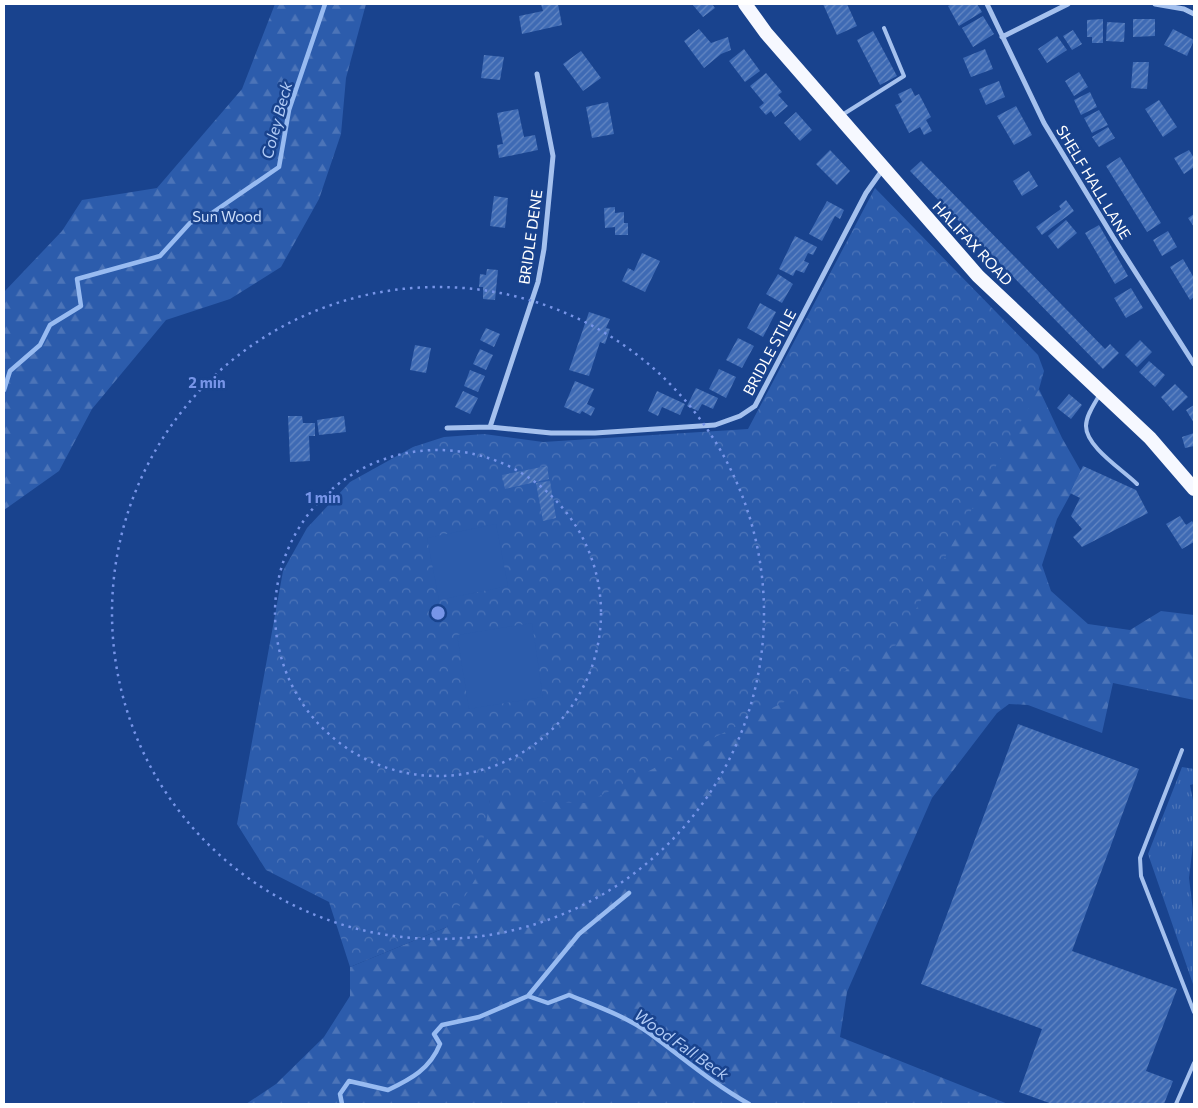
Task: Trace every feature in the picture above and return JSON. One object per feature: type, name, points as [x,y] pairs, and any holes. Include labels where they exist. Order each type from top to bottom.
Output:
[{"type":"highway","name":"HALIFAX ROAD","points":[[746,4],[766,33],[978,276],[1150,438],[1194,489]]},
{"type":"street","name":"SHELF HALL LANE","points":[[988,4],[1044,123],[1113,237],[1194,364]]},
{"type":"street","points":[[1002,37],[1068,4]]},
{"type":"street","points":[[1155,4],[1184,9],[1194,14]]},
{"type":"street","name":"BRIDLE DENE","points":[[490,427],[538,282],[544,249],[553,156],[537,74]]},
{"type":"street","name":"BRIDLE STILE","points":[[447,428],[490,427],[551,433],[595,433],[715,424],[740,416],[755,406],[866,193],[884,168]]},
{"type":"lane","points":[[839,116],[904,76],[884,28]]},
{"type":"lane","points":[[1101,392],[1091,410],[1086,426],[1090,439],[1100,452],[1137,484]]},
{"type":"lane","points":[[1182,750],[1140,858],[1142,876],[1194,1012]]},
{"type":"lane","points":[[1176,1104],[1194,1063]]},
{"type":"green space","name":"Sun Wood","points":[[275,4],[366,4],[346,78],[341,134],[319,199],[281,267],[230,299],[166,320],[92,409],[59,471],[4,510],[4,292],[62,231],[82,200],[157,188],[242,89]]},
{"type":"green space","points":[[875,188],[1038,355],[1044,371],[1039,389],[896,645],[586,803],[490,800],[477,876],[447,927],[350,967],[329,902],[266,870],[237,824],[283,571],[307,528],[350,482],[413,447],[444,437],[484,434],[543,442],[748,429]]},
{"type":"green space","points":[[1039,389],[1062,438],[1082,473],[1057,519],[1042,565],[1051,591],[1088,624],[1130,630],[1161,611],[1194,615],[1194,700],[1113,683],[1102,733],[1028,705],[1009,704],[997,713],[932,798],[847,992],[840,1037],[1008,1104],[246,1104],[276,1084],[324,1037],[350,996],[350,967],[447,927],[490,800],[1012,413]]},
{"type":"green space","points":[[496,524],[508,586],[439,600],[427,538]]},
{"type":"green space","points":[[532,623],[543,697],[469,709],[457,635]]},
{"type":"green space","points":[[1182,767],[1194,769],[1194,784],[1190,785],[1194,806],[1194,836],[1189,878],[1194,919],[1194,987],[1148,854]]},
{"type":"building","points":[[541,4],[558,4],[562,25],[522,34],[519,16],[543,11]]},
{"type":"building","points":[[692,4],[712,4],[715,8],[703,17]]},
{"type":"building","points":[[823,4],[847,4],[857,26],[837,35]]},
{"type":"building","points":[[952,4],[977,4],[982,12],[959,26],[948,6]]},
{"type":"building","points":[[983,16],[994,34],[973,47],[962,28]]},
{"type":"building","points":[[1103,19],[1103,43],[1092,43],[1092,37],[1087,37],[1087,20]]},
{"type":"building","points":[[1133,19],[1155,19],[1155,36],[1133,37]]},
{"type":"building","points":[[1107,22],[1125,23],[1124,42],[1106,41]]},
{"type":"building","points":[[699,29],[711,43],[728,37],[731,50],[721,54],[704,68],[684,41]]},
{"type":"building","points":[[1173,29],[1194,40],[1187,56],[1164,45]]},
{"type":"building","points":[[1073,30],[1082,44],[1072,50],[1063,36]]},
{"type":"building","points":[[873,31],[897,76],[880,85],[857,40]]},
{"type":"building","points":[[1057,36],[1067,50],[1047,63],[1038,49]]},
{"type":"building","points":[[744,49],[760,71],[745,82],[729,61]]},
{"type":"building","points":[[985,49],[993,69],[971,77],[963,58]]},
{"type":"building","points":[[581,51],[601,78],[583,91],[563,64]]},
{"type":"building","points":[[484,55],[504,57],[500,80],[481,78]]},
{"type":"building","points":[[1133,62],[1149,62],[1147,89],[1131,88]]},
{"type":"building","points":[[1079,72],[1088,87],[1074,96],[1065,81]]},
{"type":"building","points":[[766,73],[782,92],[778,95],[788,106],[775,117],[771,111],[766,115],[759,107],[764,103],[750,86]]},
{"type":"building","points":[[999,81],[1005,97],[986,105],[979,89]]},
{"type":"building","points":[[911,88],[915,96],[919,94],[931,117],[926,120],[932,131],[924,135],[920,127],[909,133],[895,105],[902,102],[898,94]]},
{"type":"building","points":[[1090,92],[1097,107],[1081,115],[1074,100]]},
{"type":"building","points":[[1159,100],[1177,127],[1163,137],[1145,109]]},
{"type":"building","points":[[608,102],[614,134],[592,138],[586,107]]},
{"type":"building","points":[[1016,106],[1032,135],[1014,145],[997,116]]},
{"type":"building","points":[[518,109],[524,137],[535,135],[538,150],[499,158],[497,145],[503,144],[497,113]]},
{"type":"building","points":[[1099,110],[1108,125],[1092,133],[1084,118]]},
{"type":"building","points":[[796,112],[812,130],[800,141],[784,123]]},
{"type":"building","points":[[1108,127],[1115,138],[1099,147],[1092,137]]},
{"type":"building","points":[[830,150],[850,171],[837,185],[816,164]]},
{"type":"building","points":[[1189,150],[1194,158],[1194,167],[1184,174],[1174,158]]},
{"type":"building","points":[[1120,157],[1161,223],[1147,232],[1106,166]]},
{"type":"building","points":[[921,161],[1105,349],[1110,344],[1119,353],[1103,369],[910,171]]},
{"type":"building","points":[[1029,171],[1038,186],[1022,196],[1013,181]]},
{"type":"building","points":[[494,196],[508,198],[505,228],[490,226]]},
{"type":"building","points":[[1066,200],[1074,211],[1042,235],[1036,227],[1061,209],[1059,206]]},
{"type":"building","points":[[827,201],[844,210],[840,219],[835,216],[822,241],[809,234]]},
{"type":"building","points":[[615,207],[615,213],[624,212],[624,223],[628,223],[628,235],[615,235],[615,227],[605,228],[604,208]]},
{"type":"building","points":[[1194,214],[1194,227],[1188,218]]},
{"type":"building","points":[[1066,220],[1077,233],[1058,249],[1048,236]]},
{"type":"building","points":[[1099,225],[1128,276],[1115,284],[1085,233]]},
{"type":"building","points":[[1168,231],[1177,247],[1162,256],[1153,240]]},
{"type":"building","points":[[795,236],[817,247],[813,255],[808,253],[804,261],[809,263],[804,273],[796,270],[793,276],[779,269]]},
{"type":"building","points":[[642,253],[660,261],[645,292],[622,281],[628,268],[634,271]]},
{"type":"building","points":[[1183,259],[1194,278],[1194,297],[1190,300],[1170,267]]},
{"type":"building","points":[[487,269],[498,270],[495,300],[483,299],[483,287],[479,287],[480,274],[486,275]]},
{"type":"building","points":[[778,274],[793,284],[782,303],[766,294]]},
{"type":"building","points":[[1131,288],[1143,308],[1126,318],[1114,298]]},
{"type":"building","points":[[760,303],[776,312],[763,337],[747,328]]},
{"type":"building","points":[[589,312],[610,319],[606,328],[610,329],[605,344],[600,342],[589,376],[569,370]]},
{"type":"building","points":[[486,328],[500,334],[494,347],[480,340]]},
{"type":"building","points":[[738,338],[754,346],[742,368],[726,360]]},
{"type":"building","points":[[1140,340],[1152,352],[1137,367],[1125,355]]},
{"type":"building","points":[[415,345],[431,348],[426,373],[410,370]]},
{"type":"building","points":[[480,349],[493,355],[486,370],[473,364]]},
{"type":"building","points":[[1149,361],[1165,375],[1155,387],[1139,372]]},
{"type":"building","points":[[719,369],[736,377],[726,398],[709,389]]},
{"type":"building","points":[[470,370],[485,376],[478,392],[464,386]]},
{"type":"building","points":[[575,381],[594,389],[587,404],[595,408],[591,416],[582,411],[580,414],[564,407]]},
{"type":"building","points":[[1175,384],[1188,397],[1173,411],[1161,397]]},
{"type":"building","points":[[696,388],[718,398],[713,409],[702,404],[698,411],[687,406]]},
{"type":"building","points":[[463,391],[478,398],[470,414],[455,407]]},
{"type":"building","points":[[657,391],[685,404],[680,415],[662,407],[658,416],[648,411]]},
{"type":"building","points":[[1069,394],[1082,405],[1071,419],[1057,408]]},
{"type":"building","points":[[1194,405],[1194,423],[1186,410]]},
{"type":"building","points":[[288,416],[302,416],[303,423],[315,423],[315,436],[309,436],[310,461],[290,462]]},
{"type":"building","points":[[344,416],[346,432],[319,435],[317,420]]},
{"type":"building","points":[[1194,433],[1194,446],[1185,448],[1182,437]]},
{"type":"building","points":[[547,466],[549,479],[505,489],[502,475]]},
{"type":"building","points":[[1083,466],[1136,490],[1148,513],[1082,547],[1073,537],[1082,529],[1071,516],[1080,498],[1070,493]]},
{"type":"building","points":[[550,481],[556,518],[543,521],[536,483]]},
{"type":"building","points":[[1180,516],[1186,525],[1192,521],[1194,524],[1194,542],[1182,549],[1166,524]]},
{"type":"building","points":[[1018,724],[1139,769],[1072,951],[1177,989],[1146,1071],[1173,1081],[1164,1104],[1052,1104],[1019,1092],[1042,1029],[921,984]]},
{"type":"waterway","name":"Coley Beck","points":[[4,390],[10,371],[40,345],[50,325],[81,306],[77,279],[160,256],[190,223],[212,213],[279,167],[289,110],[325,4]]},
{"type":"waterway","points":[[528,996],[579,934],[629,893]]},
{"type":"waterway","name":"Wood Fall Beck","points":[[342,1104],[340,1094],[349,1081],[388,1090],[419,1072],[436,1053],[440,1044],[434,1034],[442,1025],[479,1017],[528,996],[548,1003],[569,995],[640,1027],[710,1079],[749,1104]]}]
